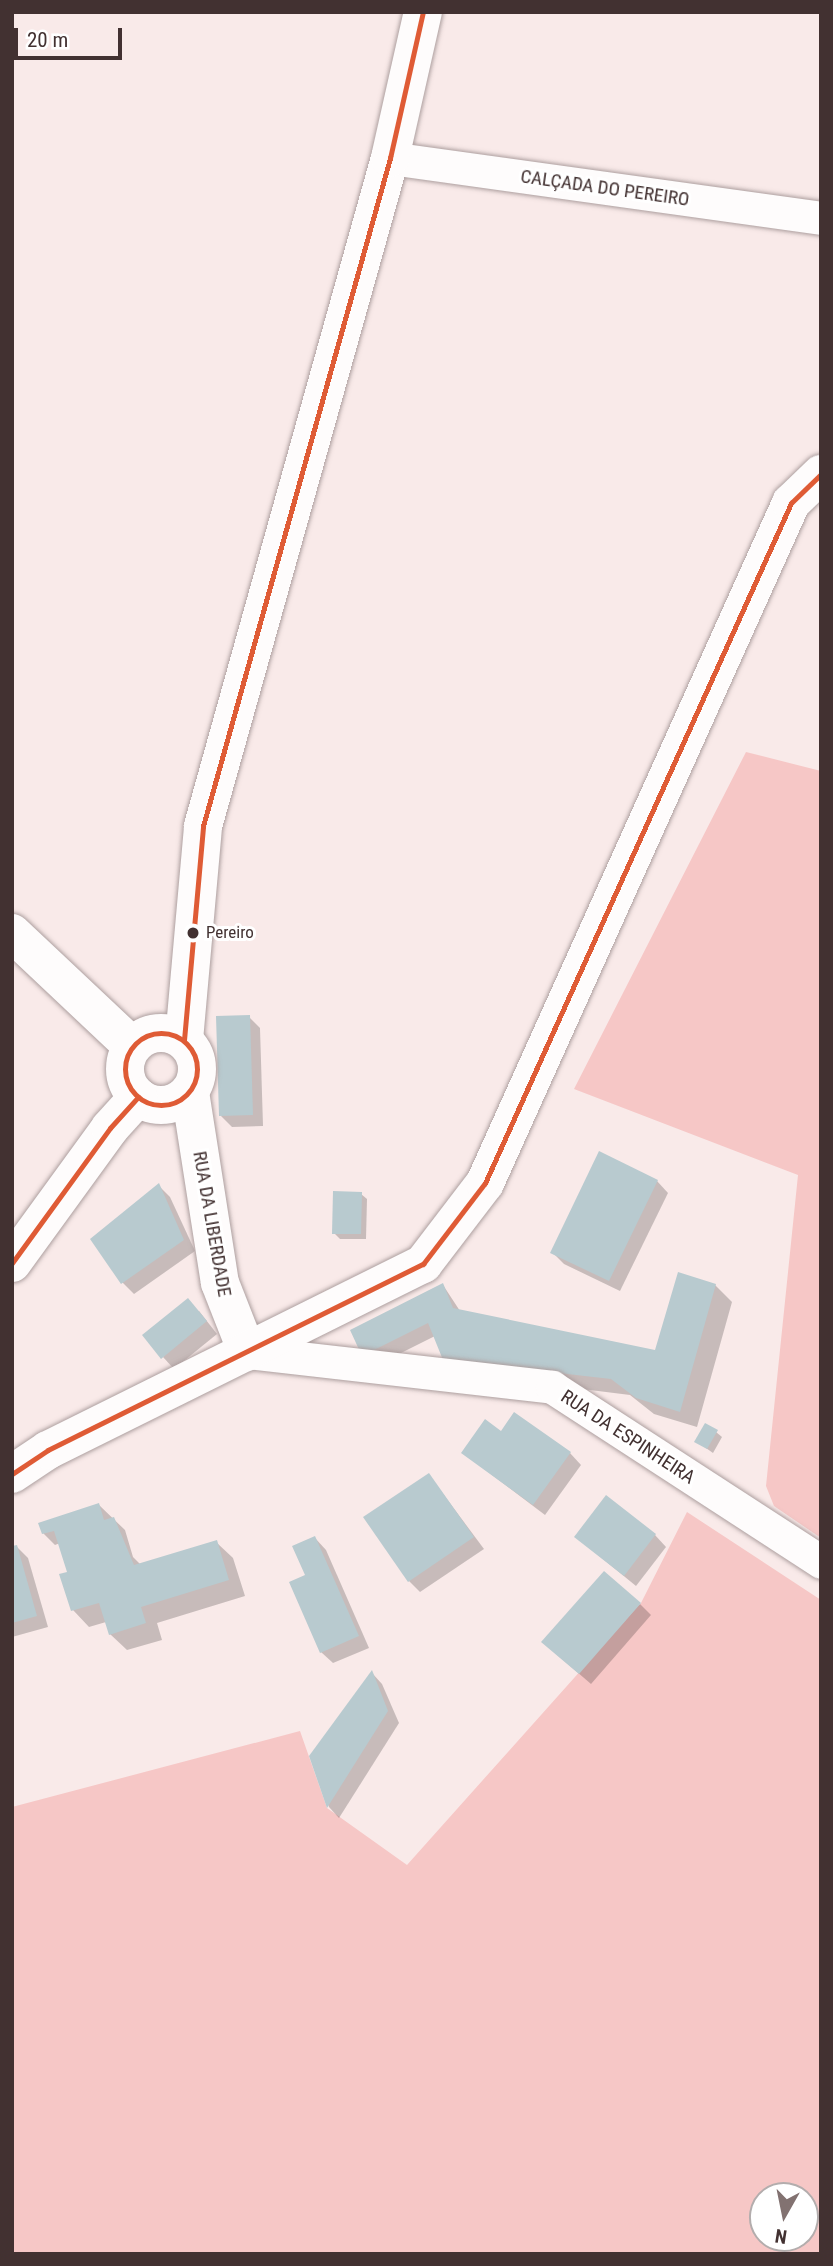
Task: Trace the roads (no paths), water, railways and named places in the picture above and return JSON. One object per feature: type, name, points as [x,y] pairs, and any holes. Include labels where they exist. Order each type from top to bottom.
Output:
[{"type":"street","points":[[184,1041],[151,1034],[132,1046],[124,1068],[130,1089],[138,1097],[159,1106],[181,1100],[190,1092],[198,1071],[197,1059],[184,1041],[203,826],[390,158],[423,12]]},
{"type":"street","name":"CALÇADA DO PEREIRO","points":[[390,158],[821,218]]},
{"type":"street","points":[[12,1474],[48,1450],[424,1264],[485,1183],[791,503],[821,474]]},
{"type":"street","points":[[12,933],[132,1046]]},
{"type":"street","name":"RUA DA LIBERDADE","points":[[190,1092],[220,1283],[247,1352]]},
{"type":"street","points":[[12,1263],[110,1128],[138,1097]]},
{"type":"street","name":"RUA DA ESPINHEIRA","points":[[247,1352],[552,1387],[821,1562]]},
{"type":"place","name":"Pereiro","points":[[193,933]]}]
